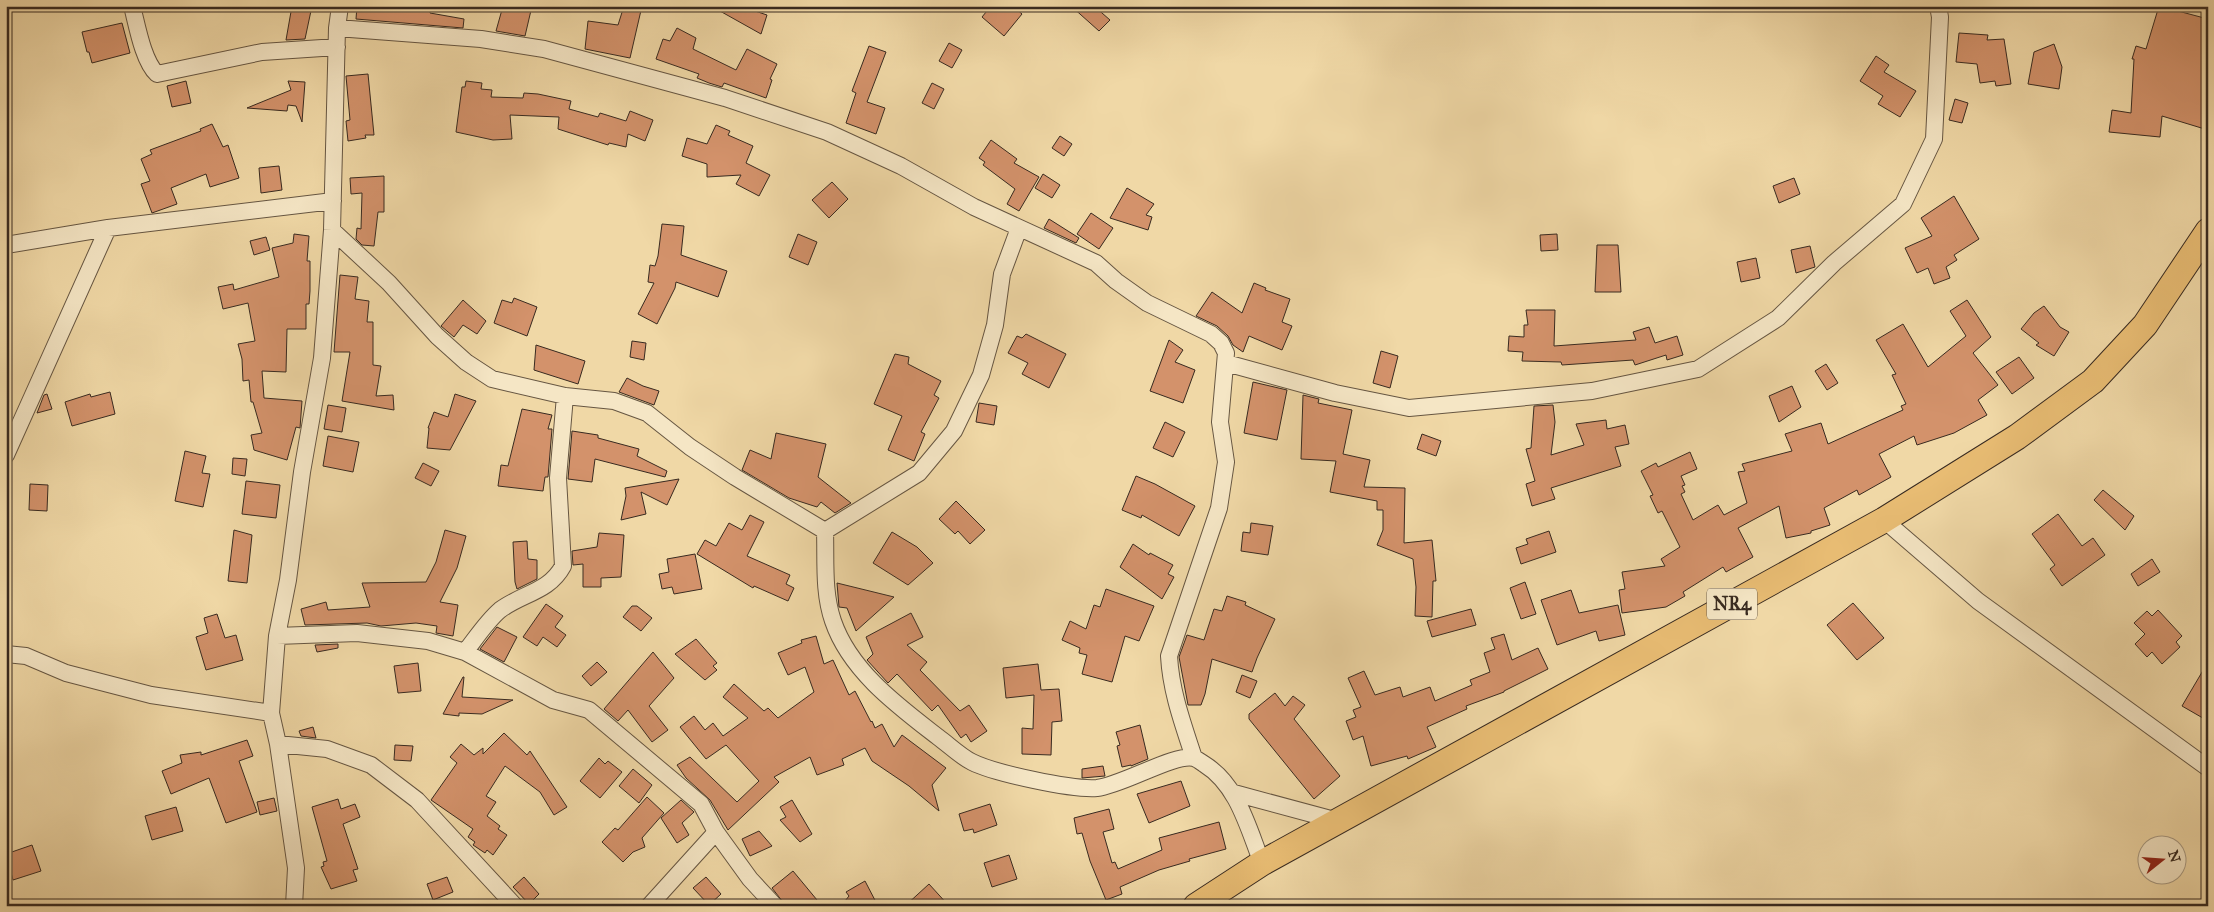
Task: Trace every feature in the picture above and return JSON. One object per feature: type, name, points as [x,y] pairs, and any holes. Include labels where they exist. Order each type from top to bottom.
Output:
[{"type":"highway","name":"NR4","points":[[1196,906],[1262,863],[1884,520],[2017,436],[2093,382],[2145,325],[2208,231]]},
{"type":"street","points":[[132,6],[146,55],[152,69],[157,74],[262,52],[336,47]]},
{"type":"street","points":[[294,906],[296,868],[278,744],[271,714],[277,636],[288,580],[302,472],[322,358],[332,230],[336,47],[340,6]]},
{"type":"street","points":[[1226,363],[1335,393],[1409,408],[1592,391],[1698,369],[1778,318],[1834,263],[1903,204],[1934,139],[1940,17],[1938,6]]},
{"type":"street","points":[[337,28],[481,39],[544,49],[725,98],[835,136],[901,166],[974,207],[1096,263],[1116,281],[1147,303],[1211,334],[1221,343],[1226,353],[1220,415],[1226,462],[1219,508],[1169,656],[1170,680],[1175,702],[1194,758]]},
{"type":"street","points":[[6,245],[108,228],[333,201]]},
{"type":"street","points":[[6,455],[108,228]]},
{"type":"street","points":[[825,531],[919,473],[954,431],[981,375],[995,324],[1002,274],[1019,228]]},
{"type":"street","points":[[332,230],[389,283],[437,336],[466,362],[492,379],[565,396],[614,401],[647,413],[690,447],[735,477],[825,531]]},
{"type":"street","points":[[465,652],[498,612],[513,601],[556,578],[563,566],[558,478],[565,396]]},
{"type":"street","points":[[1884,520],[1978,601],[2208,768]]},
{"type":"street","points":[[825,531],[827,596],[833,622],[847,650],[868,676],[914,718],[970,761],[990,770],[1076,786],[1097,788],[1118,783],[1179,759],[1194,758],[1213,770],[1234,793],[1262,863]]},
{"type":"street","points":[[277,636],[357,633],[428,640],[465,652],[553,700],[590,710],[688,791],[701,804],[716,832],[750,878],[775,906]]},
{"type":"street","points":[[6,654],[26,656],[66,673],[151,695],[271,714]]},
{"type":"street","points":[[278,744],[327,749],[372,765],[417,800],[515,906]]},
{"type":"street","points":[[1234,793],[1338,821]]},
{"type":"street","points":[[649,906],[716,832]]},
{"type":"building","points":[[292,6],[312,6],[305,39],[286,40]]},
{"type":"building","points":[[357,6],[396,6],[396,8],[430,6],[430,13],[464,19],[463,28],[356,19]]},
{"type":"building","points":[[503,6],[532,6],[525,36],[496,31]]},
{"type":"building","points":[[624,6],[642,6],[630,58],[585,49],[588,21],[618,25]]},
{"type":"building","points":[[711,6],[740,6],[767,15],[761,34]]},
{"type":"building","points":[[991,6],[1013,6],[1022,14],[1004,36],[982,17]]},
{"type":"building","points":[[1071,6],[1094,6],[1110,20],[1099,31]]},
{"type":"building","points":[[2159,6],[2208,19],[2208,130],[2162,116],[2160,137],[2109,132],[2112,110],[2131,113],[2134,59],[2132,59],[2136,46],[2146,49]]},
{"type":"building","points":[[122,23],[130,53],[92,63],[82,32]]},
{"type":"building","points":[[677,28],[696,38],[693,49],[736,70],[747,49],[777,64],[770,79],[772,80],[766,98],[724,83],[722,87],[709,83],[697,78],[699,74],[656,59],[663,39],[670,41]]},
{"type":"building","points":[[1959,33],[1988,35],[1987,40],[2004,39],[2011,84],[1996,86],[1995,81],[1980,83],[1977,64],[1956,62]]},
{"type":"building","points":[[949,43],[962,50],[952,68],[939,61]]},
{"type":"building","points":[[2054,44],[2062,67],[2059,89],[2028,84],[2034,52]]},
{"type":"building","points":[[869,46],[886,52],[867,102],[885,108],[876,134],[846,123],[856,93],[852,91]]},
{"type":"building","points":[[1876,56],[1889,65],[1884,72],[1916,91],[1900,117],[1878,104],[1883,96],[1860,81]]},
{"type":"building","points":[[368,74],[374,135],[365,135],[366,138],[348,141],[346,121],[350,120],[346,76]]},
{"type":"building","points":[[186,81],[191,103],[172,107],[167,86]]},
{"type":"building","points":[[288,81],[305,82],[302,122],[296,106],[288,105],[287,111],[247,108],[291,90]]},
{"type":"building","points":[[466,81],[482,83],[481,89],[492,90],[491,97],[523,98],[524,93],[538,94],[571,101],[569,109],[598,117],[600,113],[626,121],[630,111],[653,120],[645,141],[628,134],[626,147],[609,143],[608,145],[558,129],[559,117],[510,115],[512,139],[493,140],[456,132],[462,87],[465,87]]},
{"type":"building","points":[[932,83],[944,89],[934,109],[922,103]]},
{"type":"building","points":[[1955,99],[1968,103],[1962,123],[1949,120]]},
{"type":"building","points":[[212,124],[223,147],[228,145],[239,178],[210,187],[206,174],[171,188],[177,204],[152,213],[141,184],[150,181],[141,159],[152,154],[150,150],[201,131],[200,129]]},
{"type":"building","points":[[716,125],[730,131],[728,135],[753,146],[746,163],[770,175],[759,196],[736,184],[741,175],[707,177],[707,164],[682,156],[687,138],[707,144]]},
{"type":"building","points":[[1060,136],[1072,144],[1064,156],[1052,148]]},
{"type":"building","points":[[991,140],[1017,159],[1014,163],[1039,177],[1019,211],[1007,204],[1015,189],[983,165],[985,162],[979,158]]},
{"type":"building","points":[[279,166],[282,190],[261,193],[259,168]]},
{"type":"building","points":[[1043,174],[1060,185],[1052,198],[1035,188]]},
{"type":"building","points":[[384,176],[384,212],[378,212],[374,246],[362,245],[356,239],[357,228],[361,229],[362,193],[351,194],[350,178]]},
{"type":"building","points":[[1794,178],[1800,194],[1779,203],[1773,186]]},
{"type":"building","points":[[832,182],[848,199],[829,218],[812,200]]},
{"type":"building","points":[[1127,188],[1154,204],[1146,215],[1152,217],[1148,230],[1110,218]]},
{"type":"building","points":[[1954,196],[1979,239],[1954,255],[1957,260],[1946,267],[1950,278],[1934,284],[1928,268],[1917,273],[1905,248],[1932,236],[1921,218]]},
{"type":"building","points":[[1091,213],[1113,228],[1099,249],[1077,234]]},
{"type":"building","points":[[1049,219],[1079,238],[1076,243],[1044,228]]},
{"type":"building","points":[[662,224],[684,226],[681,255],[727,271],[718,297],[676,282],[675,288],[657,324],[638,314],[654,283],[648,282],[650,265],[655,266],[658,256]]},
{"type":"building","points":[[294,234],[309,236],[307,261],[310,261],[310,291],[309,304],[306,304],[306,329],[287,329],[286,372],[262,371],[264,398],[302,401],[300,428],[296,427],[287,460],[254,450],[251,435],[262,433],[253,402],[251,402],[249,380],[243,381],[242,359],[238,344],[255,341],[248,303],[223,309],[218,287],[233,284],[234,290],[279,277],[272,248],[293,243]]},
{"type":"building","points":[[798,234],[817,242],[808,265],[789,257]]},
{"type":"building","points":[[1557,234],[1558,250],[1541,251],[1540,235]]},
{"type":"building","points":[[266,237],[270,250],[254,255],[250,241]]},
{"type":"building","points":[[1597,245],[1618,245],[1621,292],[1595,292]]},
{"type":"building","points":[[1810,246],[1815,267],[1796,273],[1791,250]]},
{"type":"building","points":[[1756,258],[1760,278],[1741,282],[1737,262]]},
{"type":"building","points":[[340,275],[358,277],[355,299],[369,301],[367,322],[373,322],[373,365],[381,366],[376,396],[393,395],[394,410],[342,401],[350,352],[334,352]]},
{"type":"building","points":[[1254,283],[1266,288],[1265,290],[1290,299],[1282,322],[1292,326],[1282,350],[1249,336],[1243,352],[1233,345],[1228,336],[1217,326],[1196,316],[1212,292],[1242,313]]},
{"type":"building","points":[[514,298],[537,307],[527,336],[494,323],[502,300],[512,303]]},
{"type":"building","points":[[463,300],[486,321],[477,334],[463,325],[454,337],[441,326]]},
{"type":"building","points":[[1967,300],[1991,337],[1973,353],[1998,385],[1978,400],[1987,415],[1954,433],[1917,445],[1914,436],[1879,454],[1891,477],[1859,495],[1857,490],[1824,508],[1830,525],[1811,531],[1811,533],[1786,538],[1779,506],[1738,528],[1753,557],[1726,572],[1723,567],[1683,592],[1685,596],[1666,607],[1622,613],[1619,590],[1625,589],[1622,572],[1665,566],[1661,559],[1680,547],[1662,511],[1658,513],[1650,496],[1653,495],[1641,471],[1656,463],[1658,467],[1690,452],[1697,469],[1681,476],[1685,485],[1682,486],[1685,492],[1681,494],[1693,520],[1718,505],[1724,515],[1747,503],[1738,472],[1745,471],[1742,464],[1792,451],[1785,434],[1821,423],[1828,444],[1903,410],[1901,406],[1906,404],[1892,375],[1896,374],[1876,340],[1903,324],[1928,367],[1966,336],[1950,311]]},
{"type":"building","points":[[2044,306],[2060,327],[2069,332],[2054,356],[2036,345],[2039,343],[2021,329],[2034,313]]},
{"type":"building","points":[[1526,310],[1555,310],[1554,346],[1636,340],[1633,332],[1649,327],[1655,343],[1677,336],[1683,355],[1667,360],[1666,355],[1635,365],[1633,360],[1562,365],[1561,362],[1522,361],[1523,352],[1508,351],[1509,336],[1524,337],[1524,325],[1528,325]]},
{"type":"building","points":[[1026,334],[1066,354],[1049,388],[1022,374],[1028,363],[1008,353],[1017,336],[1022,338]]},
{"type":"building","points":[[1169,340],[1183,350],[1175,362],[1195,370],[1183,403],[1150,391]]},
{"type":"building","points":[[632,341],[646,343],[644,360],[630,357]]},
{"type":"building","points":[[536,345],[585,361],[578,384],[534,370]]},
{"type":"building","points":[[1381,351],[1398,356],[1390,388],[1373,383]]},
{"type":"building","points":[[895,354],[909,357],[908,364],[941,381],[934,395],[939,398],[921,432],[925,434],[914,461],[888,450],[902,416],[874,404]]},
{"type":"building","points":[[2019,357],[2034,378],[2012,394],[1996,372]]},
{"type":"building","points":[[1826,364],[1838,383],[1827,390],[1815,371]]},
{"type":"building","points":[[627,378],[659,391],[654,405],[619,392]]},
{"type":"building","points":[[1253,382],[1287,390],[1277,440],[1244,433]]},
{"type":"building","points":[[1792,386],[1801,407],[1779,422],[1769,396]]},
{"type":"building","points":[[110,392],[115,414],[72,426],[65,402],[90,394],[91,397]]},
{"type":"building","points":[[47,394],[52,409],[37,413],[44,395]]},
{"type":"building","points":[[455,394],[476,401],[450,450],[427,448],[428,428],[434,412],[448,417]]},
{"type":"building","points":[[1303,395],[1319,399],[1318,403],[1352,410],[1343,454],[1370,460],[1364,487],[1405,488],[1404,543],[1432,540],[1436,581],[1433,581],[1432,617],[1415,616],[1416,587],[1413,559],[1377,545],[1383,530],[1383,510],[1377,510],[1377,501],[1330,492],[1336,461],[1301,459]]},
{"type":"building","points":[[979,403],[997,406],[994,425],[976,422]]},
{"type":"building","points":[[328,405],[346,408],[342,432],[324,429]]},
{"type":"building","points":[[1553,405],[1555,422],[1551,455],[1584,445],[1576,424],[1606,420],[1607,429],[1625,425],[1629,444],[1615,447],[1621,466],[1551,488],[1555,499],[1532,506],[1526,484],[1535,481],[1526,449],[1531,448],[1534,406]]},
{"type":"building","points":[[522,409],[552,415],[548,429],[552,429],[548,477],[545,477],[543,491],[498,486],[501,465],[508,466]]},
{"type":"building","points":[[1165,422],[1185,432],[1173,457],[1153,448]]},
{"type":"building","points":[[572,431],[598,435],[598,438],[639,449],[637,456],[667,471],[665,477],[595,459],[592,482],[568,479]]},
{"type":"building","points":[[776,433],[826,444],[818,477],[851,503],[835,513],[821,502],[817,507],[789,498],[742,470],[750,450],[771,459]]},
{"type":"building","points":[[1422,434],[1441,441],[1436,456],[1417,449]]},
{"type":"building","points":[[328,436],[359,442],[353,472],[323,466]]},
{"type":"building","points":[[185,451],[206,456],[202,473],[210,474],[203,507],[175,501]]},
{"type":"building","points":[[233,458],[247,459],[245,476],[232,474]]},
{"type":"building","points":[[423,463],[439,471],[431,486],[415,478]]},
{"type":"building","points":[[1136,476],[1195,506],[1179,536],[1142,515],[1141,518],[1122,510]]},
{"type":"building","points":[[679,479],[667,505],[641,492],[646,514],[621,520],[626,496],[625,488]]},
{"type":"building","points":[[246,481],[280,485],[276,518],[242,514]]},
{"type":"building","points":[[30,484],[48,485],[47,511],[29,510]]},
{"type":"building","points":[[2103,490],[2134,516],[2125,530],[2094,500]]},
{"type":"building","points":[[956,501],[985,530],[970,544],[958,531],[955,534],[939,519]]},
{"type":"building","points":[[2058,514],[2082,546],[2093,538],[2105,555],[2062,586],[2050,569],[2055,565],[2032,534]]},
{"type":"building","points":[[750,515],[764,522],[747,556],[790,575],[786,584],[794,588],[788,601],[754,586],[753,588],[697,554],[705,540],[716,546],[729,523],[742,530]]},
{"type":"building","points":[[1251,523],[1273,526],[1268,555],[1241,551],[1243,532],[1250,533]]},
{"type":"building","points":[[234,530],[252,535],[247,583],[228,581]]},
{"type":"building","points":[[445,530],[466,536],[457,568],[440,602],[458,605],[453,636],[436,633],[437,626],[416,623],[381,626],[367,623],[305,625],[301,609],[326,602],[328,610],[370,607],[362,583],[426,582],[436,562]]},
{"type":"building","points":[[1549,531],[1556,552],[1521,564],[1516,548],[1528,544],[1526,539]]},
{"type":"building","points":[[892,532],[917,547],[933,563],[908,585],[873,563]]},
{"type":"building","points":[[599,533],[624,535],[621,577],[601,578],[601,587],[583,587],[583,564],[573,565],[572,551],[597,547]]},
{"type":"building","points":[[527,541],[528,559],[537,560],[537,579],[517,589],[513,542]]},
{"type":"building","points":[[1133,544],[1149,555],[1150,553],[1173,565],[1168,574],[1174,577],[1162,599],[1120,567]]},
{"type":"building","points":[[695,554],[702,589],[674,594],[672,587],[662,589],[659,574],[669,572],[667,559]]},
{"type":"building","points":[[2152,559],[2160,572],[2138,586],[2131,574]]},
{"type":"building","points":[[1525,582],[1536,614],[1521,619],[1510,588]]},
{"type":"building","points":[[837,583],[894,597],[856,631],[847,608],[839,607]]},
{"type":"building","points":[[1106,589],[1154,606],[1139,641],[1125,636],[1112,682],[1082,674],[1087,655],[1079,653],[1080,648],[1062,640],[1070,621],[1086,629],[1094,605],[1100,607]]},
{"type":"building","points":[[1571,590],[1579,613],[1618,605],[1625,635],[1599,641],[1596,631],[1557,645],[1541,600]]},
{"type":"building","points":[[1227,596],[1246,602],[1245,605],[1275,619],[1252,672],[1212,659],[1201,705],[1188,705],[1179,657],[1187,635],[1204,640],[1214,609],[1222,611]]},
{"type":"building","points":[[1853,603],[1884,638],[1857,660],[1827,625]]},
{"type":"building","points":[[546,604],[563,616],[555,627],[566,635],[557,647],[543,637],[537,646],[523,637]]},
{"type":"building","points":[[632,606],[637,606],[652,618],[641,631],[623,617]]},
{"type":"building","points":[[1471,609],[1476,625],[1432,637],[1427,621]]},
{"type":"building","points":[[2158,610],[2182,636],[2176,642],[2180,647],[2162,664],[2152,652],[2147,657],[2135,644],[2145,634],[2134,623],[2147,611],[2152,616]]},
{"type":"building","points":[[911,613],[923,637],[907,645],[927,662],[920,670],[960,711],[969,705],[987,731],[971,742],[966,734],[961,738],[938,705],[932,711],[897,674],[888,683],[867,660],[873,654],[866,637]]},
{"type":"building","points":[[217,614],[225,638],[236,635],[243,660],[206,670],[196,637],[208,633],[204,618]]},
{"type":"building","points":[[497,627],[517,637],[504,662],[480,649]]},
{"type":"building","points":[[1504,634],[1512,660],[1538,648],[1548,669],[1504,692],[1466,706],[1467,709],[1427,727],[1436,747],[1408,759],[1407,756],[1371,766],[1363,736],[1353,740],[1346,721],[1356,717],[1353,710],[1361,707],[1348,678],[1364,671],[1375,695],[1400,687],[1403,697],[1430,687],[1435,701],[1472,685],[1470,680],[1490,672],[1484,653],[1495,649],[1491,638]]},
{"type":"building","points":[[816,636],[824,664],[833,660],[849,695],[855,691],[875,728],[882,724],[894,747],[902,735],[946,768],[932,785],[939,811],[909,786],[872,761],[865,748],[842,759],[844,765],[817,775],[810,757],[774,777],[779,782],[728,830],[710,800],[686,778],[677,765],[690,757],[737,802],[759,781],[726,745],[706,759],[680,727],[694,716],[705,730],[713,723],[723,736],[748,718],[723,697],[734,684],[764,711],[768,708],[778,718],[814,692],[805,667],[788,675],[778,653],[802,643],[801,640]]},
{"type":"building","points":[[696,639],[717,663],[713,666],[717,670],[705,680],[675,654]]},
{"type":"building","points":[[338,644],[338,648],[317,652],[315,645]]},
{"type":"building","points":[[653,652],[674,678],[649,706],[668,730],[652,742],[628,710],[618,721],[604,709]]},
{"type":"building","points":[[597,662],[607,672],[591,686],[582,676]]},
{"type":"building","points":[[2208,662],[2208,721],[2182,706]]},
{"type":"building","points":[[418,663],[421,691],[398,693],[394,666]]},
{"type":"building","points":[[1038,664],[1041,690],[1059,689],[1062,721],[1052,722],[1051,755],[1022,754],[1022,728],[1033,729],[1034,695],[1006,698],[1003,668]]},
{"type":"building","points":[[1242,675],[1257,681],[1250,698],[1236,692]]},
{"type":"building","points":[[463,677],[462,697],[513,700],[482,714],[459,713],[459,716],[443,714]]},
{"type":"building","points":[[1275,693],[1285,706],[1293,696],[1305,705],[1294,719],[1340,776],[1314,799],[1249,719],[1249,714]]},
{"type":"building","points":[[1140,725],[1148,759],[1131,766],[1122,767],[1117,746],[1120,745],[1116,732]]},
{"type":"building","points":[[313,727],[316,738],[301,736],[299,731]]},
{"type":"building","points":[[504,733],[527,755],[530,751],[567,807],[554,815],[540,792],[505,766],[486,796],[496,802],[487,816],[500,826],[498,829],[507,835],[493,855],[487,850],[485,853],[473,845],[475,842],[468,837],[473,829],[431,800],[457,763],[450,757],[461,744],[474,755],[483,748],[483,754]]},
{"type":"building","points":[[247,740],[253,756],[239,761],[257,812],[226,823],[209,778],[171,794],[162,771],[182,763],[180,755],[201,752],[201,755]]},
{"type":"building","points":[[395,745],[413,746],[411,761],[394,760]]},
{"type":"building","points":[[599,758],[605,764],[608,761],[622,772],[600,798],[580,781]]},
{"type":"building","points":[[1103,766],[1105,776],[1082,778],[1082,769]]},
{"type":"building","points":[[633,769],[652,785],[639,803],[619,786]]},
{"type":"building","points":[[1181,781],[1190,806],[1149,823],[1137,794]]},
{"type":"building","points":[[647,797],[664,813],[642,838],[645,847],[633,852],[623,862],[602,842],[615,828],[618,830]]},
{"type":"building","points":[[274,798],[277,811],[260,815],[257,802]]},
{"type":"building","points":[[338,799],[341,809],[355,804],[360,817],[343,824],[358,869],[353,870],[357,881],[331,889],[321,867],[324,866],[323,862],[327,861],[312,807]]},
{"type":"building","points":[[681,800],[694,812],[682,823],[689,835],[677,843],[661,818]]},
{"type":"building","points":[[792,800],[812,834],[800,842],[780,820],[786,817],[780,807]]},
{"type":"building","points":[[990,804],[997,825],[974,833],[973,829],[964,831],[959,814]]},
{"type":"building","points":[[176,807],[183,831],[152,840],[145,816]]},
{"type":"building","points":[[1109,809],[1114,829],[1103,832],[1112,863],[1115,862],[1118,869],[1162,850],[1159,838],[1219,822],[1226,849],[1189,859],[1190,861],[1159,870],[1120,887],[1122,894],[1106,900],[1090,861],[1082,833],[1077,834],[1074,818]]},
{"type":"building","points":[[759,831],[772,846],[750,856],[742,839]]},
{"type":"building","points":[[32,845],[41,871],[13,880],[6,854]]},
{"type":"building","points":[[1009,855],[1017,879],[992,887],[984,863]]},
{"type":"building","points":[[793,871],[822,906],[786,906],[772,888]]},
{"type":"building","points":[[447,877],[453,892],[433,900],[427,884]]},
{"type":"building","points":[[524,877],[539,894],[529,904],[513,887]]},
{"type":"building","points":[[706,877],[721,894],[709,905],[693,888]]},
{"type":"building","points":[[865,881],[878,906],[841,906],[849,896],[846,892]]},
{"type":"building","points":[[929,884],[949,906],[905,906]]}]
